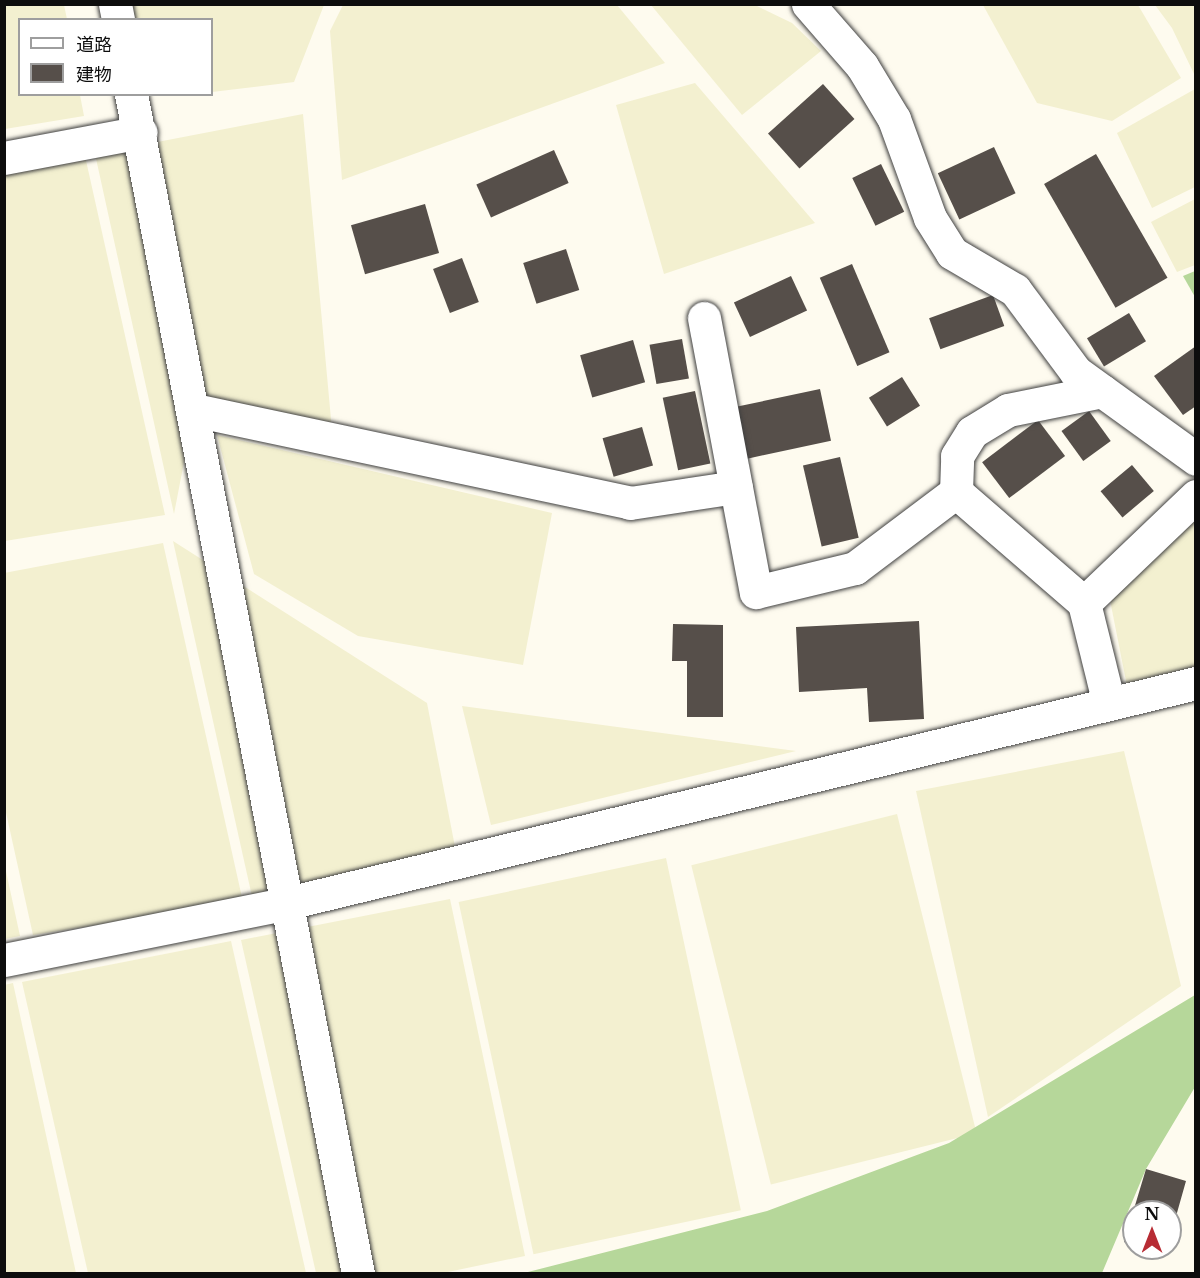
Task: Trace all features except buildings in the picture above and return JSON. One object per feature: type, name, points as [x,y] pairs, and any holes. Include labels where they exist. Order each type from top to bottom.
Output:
[{"type":"street","points":[[808,4],[862,66],[894,119],[930,218],[952,253],[1015,290],[1076,372],[1196,459]]},
{"type":"street","points":[[132,96],[141,132],[358,1274]]},
{"type":"street","points":[[4,158],[141,132]]},
{"type":"street","points":[[704,318],[756,592],[855,568],[956,492]]},
{"type":"street","points":[[956,492],[957,456],[972,432],[1008,410],[1102,392]]},
{"type":"street","points":[[194,410],[630,503],[735,487]]},
{"type":"street","points":[[956,492],[1084,603],[1109,704]]},
{"type":"street","points":[[1084,603],[1196,496]]},
{"type":"street","points":[[4,960],[288,903],[1196,683]]},
{"type":"shaded area","points":[[5,4],[64,5],[67,18],[18,18],[18,96],[80,96],[84,116],[5,129]]},
{"type":"shaded area","points":[[115,5],[324,5],[294,82],[213,92],[213,18],[118,18]]},
{"type":"shaded area","points":[[343,5],[617,5],[665,63],[342,180],[330,31]]},
{"type":"shaded area","points":[[651,5],[755,5],[792,23],[821,51],[742,115]]},
{"type":"shaded area","points":[[983,5],[1138,5],[1181,78],[1112,121],[1037,103]]},
{"type":"shaded area","points":[[1155,5],[1195,5],[1195,76],[1172,28]]},
{"type":"shaded area","points":[[695,83],[815,223],[664,274],[616,105]]},
{"type":"shaded area","points":[[1195,89],[1195,187],[1152,208],[1117,133]]},
{"type":"shaded area","points":[[303,114],[333,441],[194,410],[174,514],[95,154]]},
{"type":"shaded area","points":[[85,156],[165,515],[5,541],[5,171]]},
{"type":"shaded area","points":[[1195,199],[1195,265],[1177,272],[1151,222]]},
{"type":"shaded area","points":[[217,435],[552,513],[523,665],[358,636],[254,574]]},
{"type":"shaded area","points":[[1195,516],[1195,674],[1128,691],[1109,595]]},
{"type":"shaded area","points":[[173,541],[427,703],[457,857],[253,901]]},
{"type":"shaded area","points":[[163,543],[243,902],[33,935],[5,808],[4,573]]},
{"type":"shaded area","points":[[462,706],[796,751],[491,825]]},
{"type":"shaded area","points":[[1124,751],[1181,986],[988,1117],[916,791]]},
{"type":"shaded area","points":[[897,814],[977,1133],[771,1185],[691,865]]},
{"type":"shaded area","points":[[666,858],[741,1210],[533,1254],[459,902]]},
{"type":"shaded area","points":[[4,862],[20,936],[5,939],[4,939]]},
{"type":"shaded area","points":[[450,899],[525,1256],[443,1273],[316,1273],[241,940]]},
{"type":"shaded area","points":[[231,941],[306,1273],[88,1273],[22,982]]},
{"type":"shaded area","points":[[13,983],[76,1273],[5,1273],[4,985]]},
{"type":"green space","points":[[1195,271],[1195,297],[1183,276]]},
{"type":"green space","points":[[1195,995],[1195,1087],[1146,1169],[1133,1200],[1122,1200],[1122,1226],[1102,1273],[524,1273],[767,1211],[949,1143]]}]
